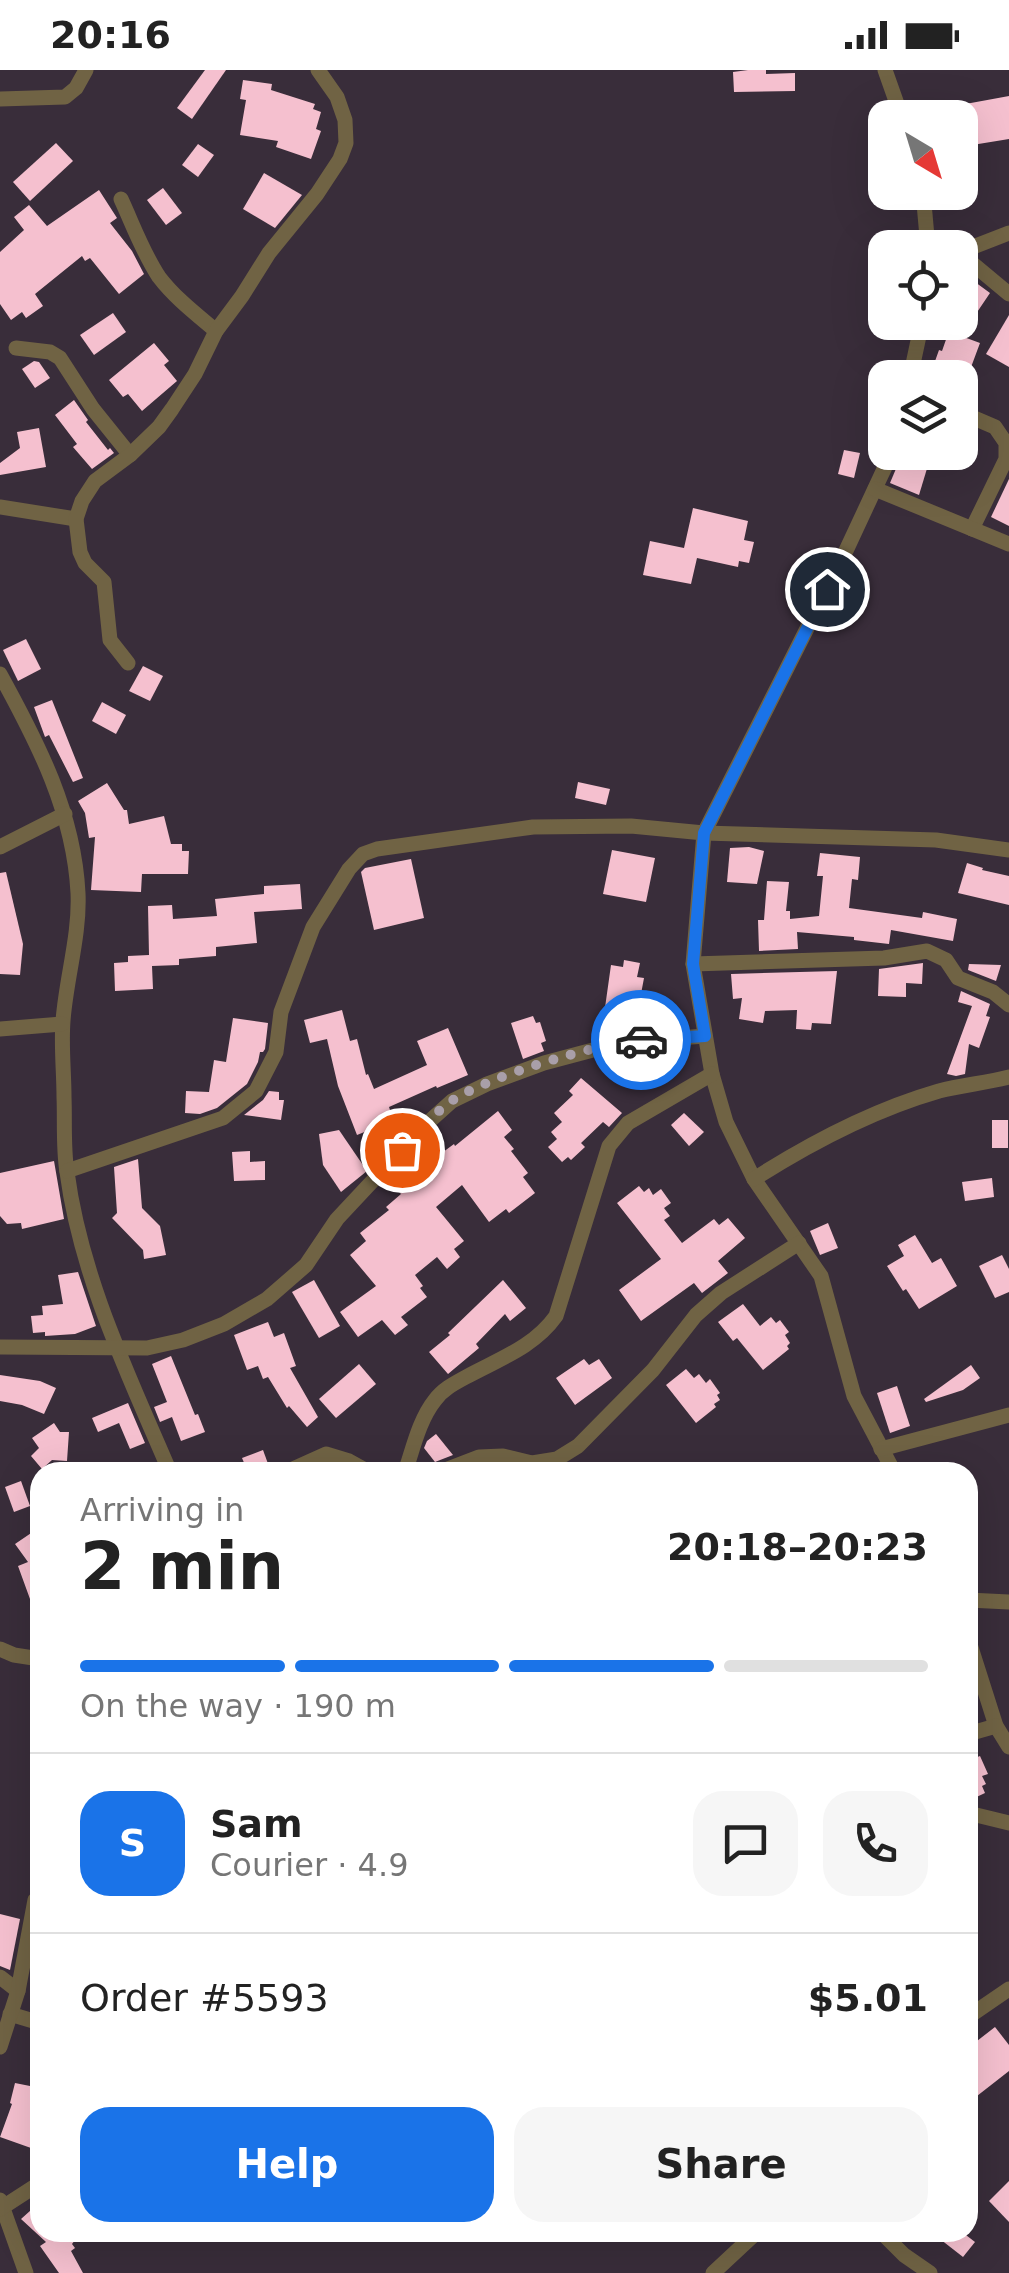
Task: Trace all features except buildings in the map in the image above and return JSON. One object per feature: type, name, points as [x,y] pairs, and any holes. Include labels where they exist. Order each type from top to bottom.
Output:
[{"type":"street","points":[[0,100],[66,96],[76,88],[86,70]]},
{"type":"street","points":[[128,663],[110,640],[104,582],[80,552],[76,519],[95,482],[130,455],[172,410],[216,331],[340,160],[346,142],[345,120],[337,98],[318,70]]},
{"type":"street","points":[[884,70],[895,100]]},
{"type":"street","points":[[121,199],[160,277],[216,331]]},
{"type":"street","points":[[978,247],[1009,232]]},
{"type":"street","points":[[978,268],[1009,294]]},
{"type":"street","points":[[16,348],[50,352],[60,358],[92,409],[130,455]]},
{"type":"street","points":[[972,529],[1006,459],[1006,442],[995,427],[978,420]]},
{"type":"street","points":[[884,470],[704,833],[693,964],[712,1074],[726,1122],[754,1179],[821,1276],[854,1396],[888,1462]]},
{"type":"street","points":[[875,489],[1009,544]]},
{"type":"street","points":[[0,508],[76,519]]},
{"type":"street","points":[[0,674],[52,776],[72,844],[78,896],[62,1024],[66,1171],[84,1251],[116,1349],[166,1462]]},
{"type":"street","points":[[0,847],[65,814]]},
{"type":"street","points":[[66,1171],[223,1118],[256,1091],[276,1052],[281,1012],[313,927],[348,869],[363,854],[377,849],[532,827],[631,826],[704,833],[936,840],[1009,850]]},
{"type":"street","points":[[693,964],[884,958],[927,951],[946,960],[958,978],[993,992],[1009,1004]]},
{"type":"street","points":[[0,1029],[62,1024]]},
{"type":"street","points":[[0,1347],[147,1348],[183,1340],[224,1324],[267,1299],[306,1265],[337,1219],[452,1101],[530,1068],[622,1042],[705,1036]]},
{"type":"street","points":[[408,1462],[426,1412],[436,1397],[544,1333],[556,1316],[609,1146],[628,1123],[712,1074]]},
{"type":"street","points":[[754,1179],[803,1148],[882,1111],[941,1091],[1009,1077]]},
{"type":"street","points":[[464,1462],[479,1456],[503,1456],[532,1462],[558,1458],[578,1446],[653,1370],[696,1315],[721,1293],[799,1244]]},
{"type":"street","points":[[881,1449],[1009,1415]]},
{"type":"street","points":[[308,1462],[326,1454],[351,1462]]},
{"type":"street","points":[[978,1600],[1009,1602]]},
{"type":"street","points":[[0,1649],[30,1657]]},
{"type":"street","points":[[978,1669],[996,1726],[1009,1747]]},
{"type":"street","points":[[978,1731],[996,1726]]},
{"type":"street","points":[[978,1816],[1009,1823]]},
{"type":"street","points":[[0,2047],[18,1991],[30,1927]]},
{"type":"street","points":[[0,1977],[18,1991]]},
{"type":"street","points":[[978,2009],[1009,1989]]},
{"type":"street","points":[[10,2014],[30,2020]]},
{"type":"street","points":[[26,2273],[0,2205],[30,2188]]},
{"type":"street","points":[[713,2273],[746,2242]]},
{"type":"street","points":[[891,2242],[930,2273]]},
{"type":"way so far","points":[[402,1150],[452,1101],[487,1084],[544,1064],[641,1040]]},
{"type":"route","points":[[641,1040],[705,1036],[693,964],[704,833],[827,589]]}]
